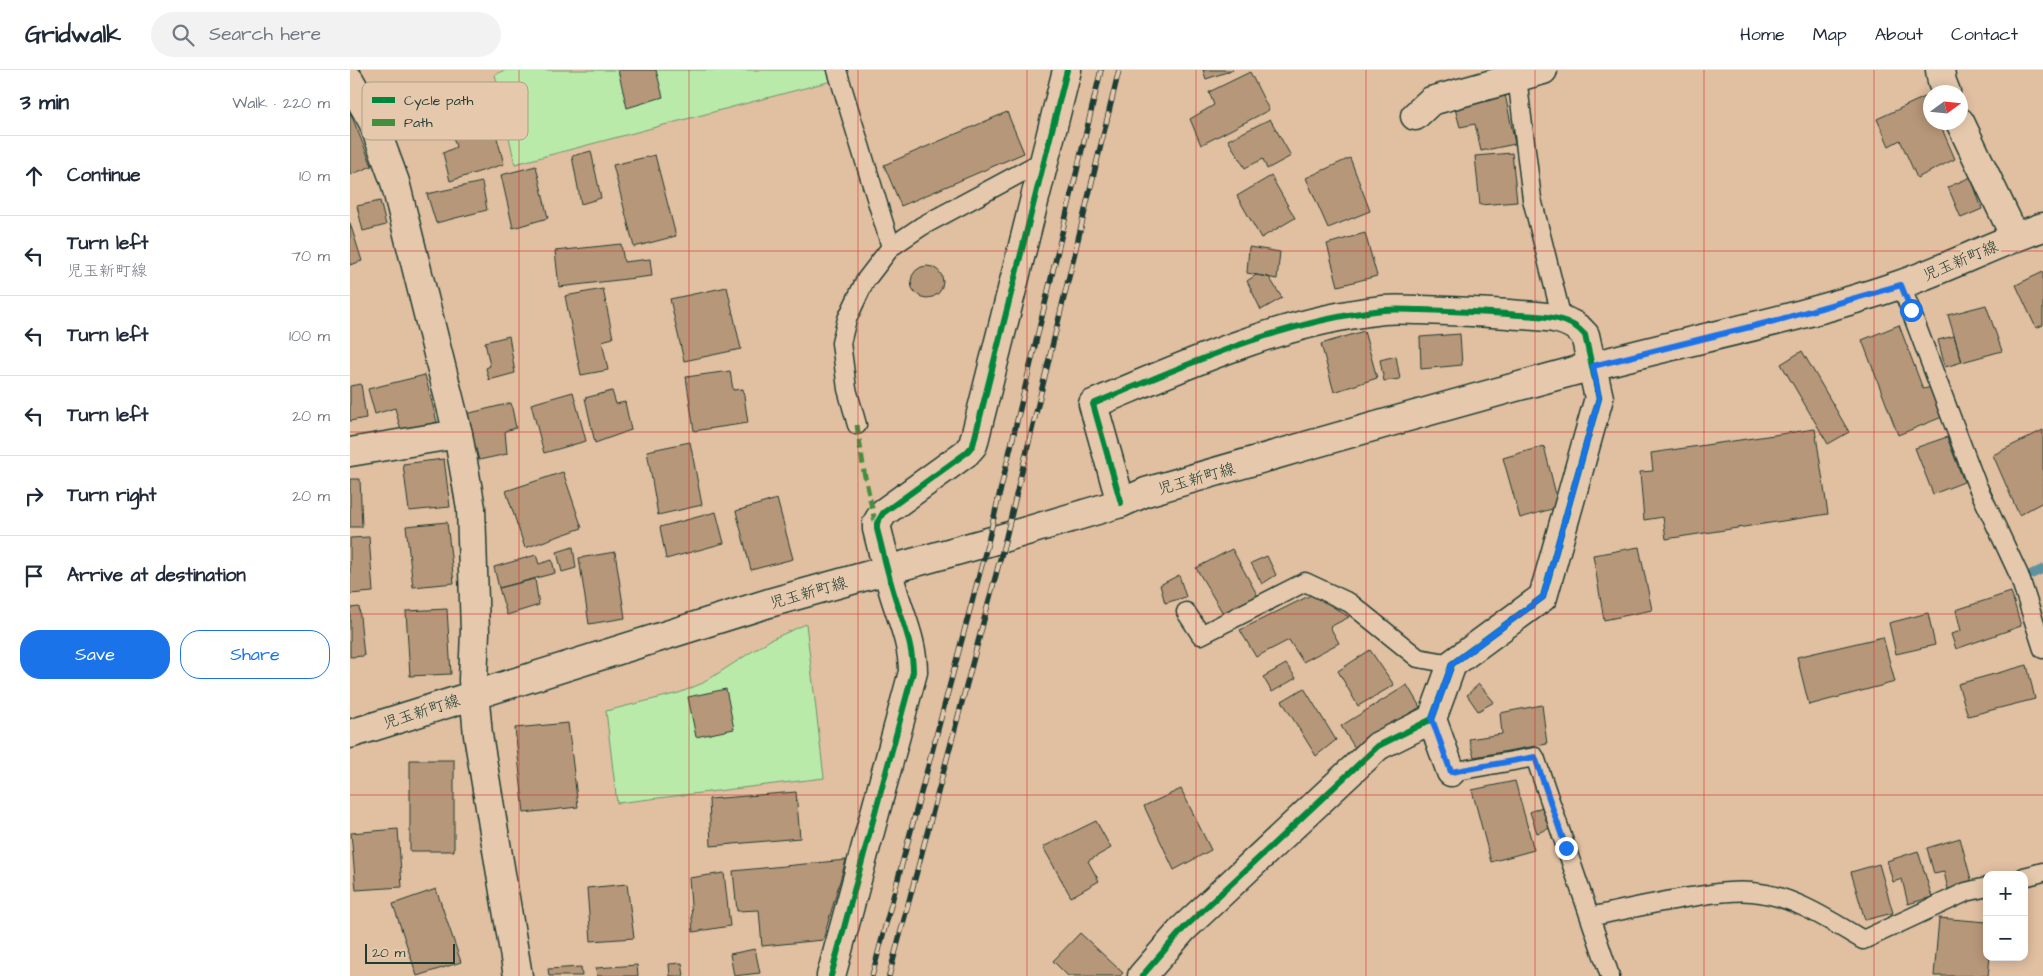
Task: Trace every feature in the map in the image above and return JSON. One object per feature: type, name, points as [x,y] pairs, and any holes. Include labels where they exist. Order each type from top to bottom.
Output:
[{"type":"street","points":[[831,976],[913,672],[913,655],[910,643],[877,530],[880,517],[966,453],[974,441],[1066,70]]},
{"type":"street","points":[[1415,116],[1431,101],[1544,70]]},
{"type":"street","points":[[1940,70],[1943,85]]},
{"type":"street","points":[[350,81],[362,102]]},
{"type":"street","points":[[1964,130],[2016,236]]},
{"type":"street","points":[[380,140],[395,182],[458,434],[471,508],[474,694],[478,735],[518,976]]},
{"type":"street","name":"児玉新町線","points":[[350,734],[769,603],[859,577],[888,571],[1121,503],[1146,492],[1367,428],[1593,366],[1782,319],[1901,285],[2043,226]]},
{"type":"street","points":[[1121,503],[1093,404],[1164,374],[1256,339],[1339,317],[1385,310],[1473,311],[1562,320],[1579,328],[1585,336],[1599,398],[1543,597],[1452,664],[1432,719],[1451,772]]},
{"type":"street","points":[[350,452],[458,434]]},
{"type":"street","points":[[1142,976],[1183,929],[1378,746],[1432,719]]},
{"type":"lane","points":[[837,70],[891,247]]},
{"type":"lane","points":[[1517,78],[1532,199],[1562,320]]},
{"type":"lane","points":[[857,425],[848,388],[841,343],[847,319],[864,281],[891,247],[922,226],[1043,161]]},
{"type":"lane","points":[[1901,285],[1976,483],[2018,576],[2043,649]]},
{"type":"lane","points":[[1186,612],[1201,635],[1305,582],[1350,603],[1418,658],[1452,664]]},
{"type":"lane","points":[[1451,772],[1535,757],[1610,976]]},
{"type":"lane","points":[[2028,876],[2043,872]]},
{"type":"lane","points":[[1590,917],[1718,893],[1752,892],[1786,900],[1817,913],[1863,940],[1966,892],[1983,887]]},
{"type":"green space","points":[[506,70],[837,70],[839,79],[515,164],[510,140],[528,140],[528,82],[497,82],[495,74]]},
{"type":"green space","points":[[806,624],[824,778],[617,803],[606,711],[679,693],[703,683],[770,640]]},
{"type":"building","points":[[618,70],[656,70],[663,97],[627,108]]},
{"type":"building","points":[[1203,70],[1233,70],[1206,79]]},
{"type":"building","points":[[1250,72],[1269,110],[1201,145],[1190,119],[1214,105],[1209,92]]},
{"type":"building","points":[[1505,94],[1515,144],[1481,151],[1475,124],[1460,127],[1454,105]]},
{"type":"building","points":[[1923,98],[1923,130],[1942,130],[1955,159],[1917,178],[1900,140],[1889,146],[1877,119]]},
{"type":"building","points":[[350,112],[372,166],[350,175]]},
{"type":"building","points":[[1007,112],[1024,153],[901,206],[884,165]]},
{"type":"building","points":[[1270,119],[1291,156],[1267,169],[1263,159],[1245,168],[1228,140]]},
{"type":"building","points":[[454,140],[498,140],[504,164],[450,181],[443,153],[456,147]]},
{"type":"building","points":[[591,151],[601,198],[581,204],[572,156]]},
{"type":"building","points":[[1512,153],[1517,202],[1480,205],[1475,156]]},
{"type":"building","points":[[655,155],[676,236],[634,247],[613,165]]},
{"type":"building","points":[[1350,158],[1370,211],[1328,228],[1306,178]]},
{"type":"building","points":[[536,166],[548,218],[513,228],[501,175]]},
{"type":"building","points":[[1271,176],[1295,218],[1261,238],[1237,196]]},
{"type":"building","points":[[1971,177],[1982,209],[1961,218],[1948,187]]},
{"type":"building","points":[[482,182],[487,210],[436,223],[427,194]]},
{"type":"building","points":[[380,201],[386,225],[363,231],[357,206]]},
{"type":"building","points":[[350,223],[362,261],[350,265]]},
{"type":"building","points":[[1365,233],[1377,276],[1338,286],[1327,244]]},
{"type":"building","points":[[621,244],[624,262],[650,259],[652,276],[559,287],[555,251]]},
{"type":"building","points":[[1249,247],[1280,252],[1277,279],[1247,273]]},
{"type":"building","points":[[927,266],[938,271],[943,282],[938,293],[927,298],[916,293],[911,282],[916,271]]},
{"type":"building","points":[[2043,272],[2043,325],[2036,328],[2016,285]]},
{"type":"building","points":[[1256,275],[1269,277],[1282,298],[1261,310],[1247,281]]},
{"type":"building","points":[[727,287],[741,349],[684,361],[670,299]]},
{"type":"building","points":[[603,289],[613,338],[602,341],[608,370],[581,375],[565,296]]},
{"type":"building","points":[[1986,305],[2002,351],[1962,362],[1948,315]]},
{"type":"building","points":[[1899,325],[1923,389],[1932,387],[1942,417],[1898,435],[1862,340]]},
{"type":"building","points":[[1364,331],[1377,378],[1334,392],[1321,344]]},
{"type":"building","points":[[1460,334],[1462,365],[1421,369],[1420,337]]},
{"type":"building","points":[[509,336],[515,373],[489,380],[486,368],[490,366],[485,342]]},
{"type":"building","points":[[1954,336],[1962,362],[1945,367],[1938,340]]},
{"type":"building","points":[[1802,351],[1849,432],[1828,444],[1781,364]]},
{"type":"building","points":[[1396,356],[1400,379],[1384,381],[1380,360]]},
{"type":"building","points":[[730,371],[733,390],[743,389],[748,423],[694,431],[686,377]]},
{"type":"building","points":[[425,375],[437,422],[401,431],[395,408],[375,414],[368,389]]},
{"type":"building","points":[[361,384],[366,418],[350,421],[350,386]]},
{"type":"building","points":[[612,391],[616,404],[625,402],[631,430],[595,443],[585,398]]},
{"type":"building","points":[[573,392],[586,441],[544,453],[531,404]]},
{"type":"building","points":[[511,403],[516,428],[505,431],[507,454],[479,460],[466,414]]},
{"type":"building","points":[[1815,429],[1828,514],[1666,539],[1663,517],[1644,520],[1640,472],[1653,471],[1651,453]]},
{"type":"building","points":[[2043,430],[2043,502],[2019,515],[1993,455]]},
{"type":"building","points":[[1947,437],[1964,482],[1933,494],[1915,448]]},
{"type":"building","points":[[690,442],[702,505],[658,515],[647,451]]},
{"type":"building","points":[[1544,446],[1559,507],[1520,518],[1503,458]]},
{"type":"building","points":[[444,459],[450,507],[409,511],[403,464]]},
{"type":"building","points":[[563,472],[582,528],[525,548],[506,491]]},
{"type":"building","points":[[350,479],[360,479],[362,527],[350,527]]},
{"type":"building","points":[[777,499],[793,559],[751,570],[736,511]]},
{"type":"building","points":[[716,512],[724,543],[666,559],[660,527]]},
{"type":"building","points":[[447,522],[454,583],[413,587],[406,526]]},
{"type":"building","points":[[369,537],[373,592],[350,594],[350,538]]},
{"type":"building","points":[[573,547],[576,568],[562,572],[557,552]]},
{"type":"building","points":[[1639,547],[1652,610],[1604,620],[1593,555]]},
{"type":"building","points":[[1232,549],[1259,598],[1224,615],[1196,568]]},
{"type":"building","points":[[615,552],[625,618],[589,624],[579,558]]},
{"type":"building","points":[[536,555],[539,564],[552,560],[555,573],[499,588],[494,567]]},
{"type":"building","points":[[1267,556],[1276,575],[1262,584],[1251,563]]},
{"type":"building","points":[[1179,575],[1186,597],[1165,603],[1160,585]]},
{"type":"building","points":[[535,579],[539,605],[507,615],[499,588]]},
{"type":"building","points":[[2011,592],[2021,626],[1956,649],[1951,634],[1961,631],[1956,610]]},
{"type":"building","points":[[1313,594],[1349,617],[1330,627],[1339,643],[1303,662],[1289,640],[1256,657],[1240,630]]},
{"type":"building","points":[[359,607],[364,656],[350,657],[350,608]]},
{"type":"building","points":[[447,609],[451,674],[410,676],[406,611]]},
{"type":"building","points":[[1928,613],[1935,645],[1896,654],[1889,623]]},
{"type":"building","points":[[1883,637],[1895,682],[1809,705],[1797,657]]},
{"type":"building","points":[[1370,650],[1394,685],[1358,706],[1338,671]]},
{"type":"building","points":[[1286,664],[1296,678],[1272,692],[1263,677]]},
{"type":"building","points":[[2027,665],[2035,699],[1968,716],[1958,684]]},
{"type":"building","points":[[1479,684],[1494,702],[1478,711],[1467,695]]},
{"type":"building","points":[[1407,685],[1420,707],[1355,748],[1341,726]]},
{"type":"building","points":[[1304,688],[1336,740],[1316,756],[1282,701]]},
{"type":"building","points":[[726,689],[734,729],[696,737],[688,697]]},
{"type":"building","points":[[1542,705],[1547,744],[1474,757],[1469,739],[1502,734],[1500,713]]},
{"type":"building","points":[[568,723],[578,807],[524,813],[515,728]]},
{"type":"building","points":[[410,760],[454,760],[454,851],[410,851]]},
{"type":"building","points":[[1515,781],[1534,850],[1491,862],[1472,790]]},
{"type":"building","points":[[1181,789],[1211,850],[1174,870],[1144,806]]},
{"type":"building","points":[[796,792],[800,838],[711,846],[709,799]]},
{"type":"building","points":[[1544,806],[1550,828],[1537,833],[1530,812]]},
{"type":"building","points":[[1096,821],[1111,848],[1088,861],[1099,881],[1071,897],[1043,847]]},
{"type":"building","points":[[398,829],[402,887],[356,890],[351,833]]},
{"type":"building","points":[[1960,838],[1972,883],[1948,889],[1944,872],[1934,874],[1927,848]]},
{"type":"building","points":[[1918,851],[1932,897],[1908,904],[1902,879],[1893,882],[1887,861]]},
{"type":"building","points":[[846,860],[823,940],[762,946],[759,910],[737,911],[733,871]]},
{"type":"building","points":[[1879,864],[1893,913],[1865,920],[1851,872]]},
{"type":"building","points":[[724,873],[730,926],[693,932],[689,878]]},
{"type":"building","points":[[627,884],[634,938],[591,941],[587,888]]},
{"type":"building","points":[[436,889],[461,962],[417,976],[393,904]]},
{"type":"building","points":[[1939,918],[1983,922],[1983,961],[1990,961],[1988,976],[1934,976]]},
{"type":"building","points":[[1080,933],[1123,973],[1120,976],[1068,976],[1053,961]]},
{"type":"building","points":[[755,949],[760,973],[734,976],[730,954]]},
{"type":"building","points":[[682,963],[684,976],[670,976],[669,964]]},
{"type":"building","points":[[637,965],[638,976],[597,976],[596,968]]},
{"type":"building","points":[[581,967],[582,976],[549,976],[548,969]]},
{"type":"waterway","points":[[2030,575],[2043,569]]},
{"type":"railway","points":[[872,976],[988,542],[1101,70]]},
{"type":"railway","points":[[889,976],[1006,537],[1119,70]]},
{"type":"marked path","points":[[857,425],[864,472],[876,526]]},
{"type":"cycle path","points":[[831,976],[913,672],[909,643],[890,580],[877,523],[883,513],[966,453],[973,445],[1067,70]]},
{"type":"cycle path","points":[[1121,503],[1093,404],[1235,346],[1308,324],[1383,310],[1475,312],[1550,317],[1569,323],[1585,335],[1599,398],[1543,597],[1452,664],[1432,719],[1378,746],[1183,929],[1142,976]]},
{"type":"route","points":[[1566,848],[1535,757],[1451,772],[1432,719],[1452,664],[1543,597],[1599,398],[1593,366],[1782,319],[1901,285],[1911,310]]}]
